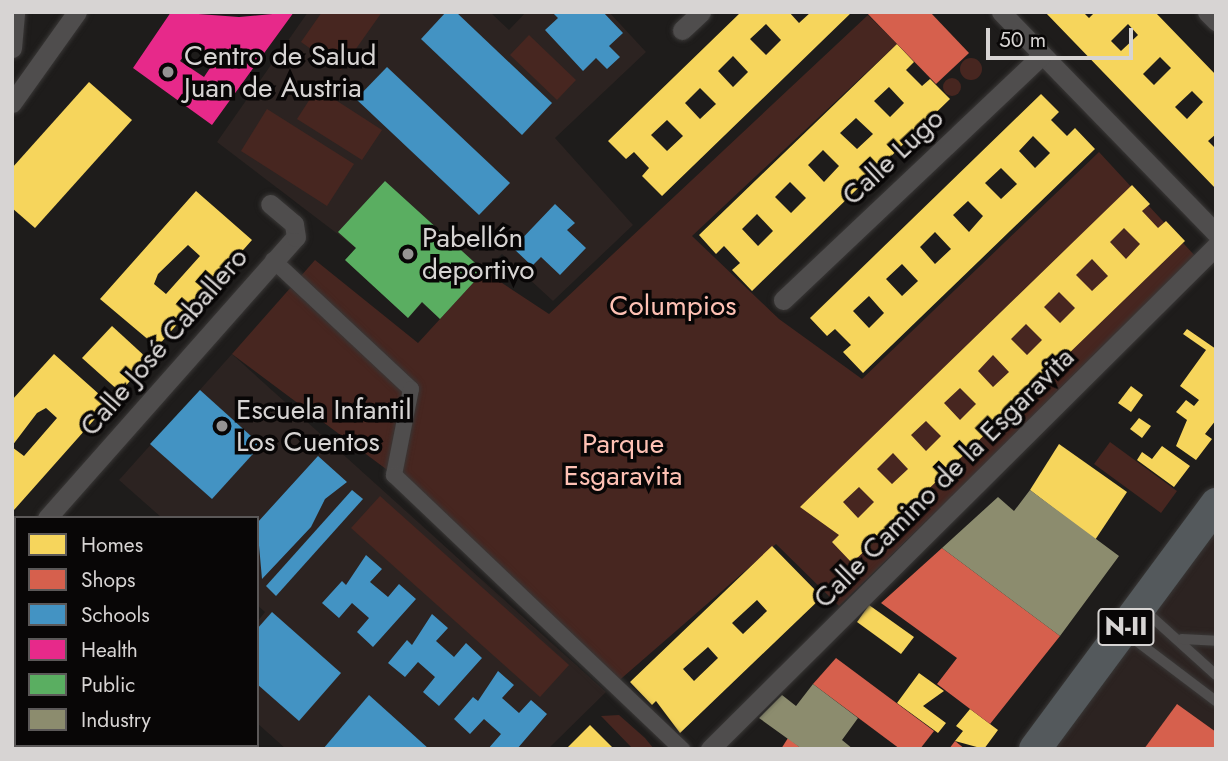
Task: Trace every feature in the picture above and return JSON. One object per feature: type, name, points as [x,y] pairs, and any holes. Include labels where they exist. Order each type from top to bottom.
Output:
[{"type":"main road","name":"N-II","points":[[1035,749],[1216,504]]},
{"type":"street","points":[[12,48],[15,12]]},
{"type":"street","points":[[12,103],[77,12]]},
{"type":"street","points":[[682,30],[701,12]]},
{"type":"street","points":[[1001,12],[1216,233]]},
{"type":"street","points":[[1207,12],[1216,21]]},
{"type":"street","name":"Calle Lugo","points":[[783,300],[1042,55]]},
{"type":"street","name":"Calle José Caballero","points":[[49,516],[296,237],[294,224],[270,204]]},
{"type":"street","name":"Calle Camino de la Esgaravita","points":[[709,749],[1216,246]]},
{"type":"street","points":[[273,260],[411,389],[394,475],[682,749]]},
{"type":"lane","points":[[1132,619],[1182,639],[1216,641]]},
{"type":"lane","points":[[1132,619],[1216,701]]},
{"type":"lane","points":[[1182,639],[1216,675]]},
{"type":"shaded area","points":[[308,12],[490,12],[509,30],[526,12],[609,12],[646,52],[555,138],[633,225],[553,301],[502,254],[440,319],[422,303],[408,318],[345,260],[356,248],[217,142]]},
{"type":"shaded area","points":[[232,354],[606,692],[548,749],[286,749],[259,725],[259,620],[265,612],[259,607],[259,516],[160,516],[119,480]]},
{"type":"shaded area","points":[[1216,504],[1216,749],[1035,749]]},
{"type":"green space","points":[[322,12],[382,12],[341,70],[301,42]]},
{"type":"green space","name":"Parque Esgaravita","points":[[868,15],[897,44],[692,236],[779,319],[862,379],[1099,152],[1197,258],[839,606],[776,544],[615,684],[394,475],[232,354],[315,260],[418,343],[484,271],[549,314]]},
{"type":"green space","points":[[529,35],[576,80],[557,100],[510,55]]},
{"type":"green space","points":[[971,58],[981,65],[982,69],[975,79],[971,80],[961,73],[960,69],[967,59]]},
{"type":"green space","points":[[948,78],[956,78],[961,87],[959,94],[948,96],[943,91],[943,83]]},
{"type":"green space","points":[[317,88],[382,130],[362,160],[297,119]]},
{"type":"green space","points":[[267,109],[354,164],[327,206],[241,151]]},
{"type":"green space","points":[[1110,442],[1177,491],[1161,513],[1094,464]]},
{"type":"green space","points":[[380,496],[569,665],[540,697],[351,528]]},
{"type":"green space","points":[[619,715],[654,749],[633,749],[601,716]]},
{"type":"building: Homes","points":[[741,12],[789,12],[799,23],[811,12],[852,12],[662,196],[642,176],[649,168],[634,152],[626,159],[608,141]],"holes":[[[766,24],[781,40],[766,55],[750,39]],[[733,56],[748,72],[733,87],[718,71]],[[700,88],[716,104],[700,119],[685,103]],[[667,120],[683,136],[667,151],[651,135]]]},
{"type":"building: Homes","points":[[1045,12],[1083,12],[1089,18],[1095,12],[1155,12],[1216,75],[1216,134],[1208,141],[1216,149],[1216,189]],"holes":[[[1128,24],[1138,35],[1121,51],[1111,41]],[[1160,57],[1171,68],[1154,85],[1143,74]],[[1192,91],[1203,102],[1187,119],[1175,107]]]},
{"type":"building: Homes","points":[[897,44],[914,62],[906,70],[922,86],[930,79],[950,99],[752,291],[732,270],[740,263],[724,246],[716,254],[699,235]],"holes":[[[889,87],[904,103],[890,117],[874,101]],[[856,118],[873,134],[857,149],[840,133]],[[823,150],[839,166],[824,182],[808,165]],[[790,182],[806,198],[791,213],[775,197]],[[757,214],[773,231],[758,246],[742,229]]]},
{"type":"building: Homes","points":[[89,82],[132,120],[35,228],[12,208],[12,168]]},
{"type":"building: Homes","points":[[1041,94],[1059,112],[1051,120],[1067,136],[1075,128],[1095,149],[863,373],[843,352],[851,345],[835,329],[827,336],[810,318]],"holes":[[[1033,136],[1050,153],[1035,168],[1019,151]],[[1001,168],[1017,184],[1001,199],[985,183]],[[968,201],[983,216],[969,232],[953,215]],[[935,232],[951,249],[935,264],[920,247]],[[902,264],[918,281],[902,296],[886,279]],[[869,296],[884,313],[869,328],[853,311]]]},
{"type":"building: Homes","points":[[1132,185],[1150,204],[1142,211],[1158,228],[1166,221],[1185,241],[852,563],[832,542],[839,535],[800,507]],"holes":[[[1124,228],[1140,244],[1126,259],[1110,242]],[[1092,259],[1108,276],[1092,291],[1076,275]],[[1059,292],[1075,308],[1060,323],[1044,307]],[[1026,324],[1042,340],[1027,355],[1011,339]],[[993,355],[1009,372],[993,387],[978,371]],[[960,388],[976,404],[960,420],[944,403]],[[926,421],[941,436],[926,451],[911,435]],[[893,453],[908,469],[892,484],[877,469]],[[859,487],[874,502],[858,518],[843,502]]]},
{"type":"building: Homes","points":[[196,191],[252,240],[157,347],[100,299]],"holes":[[[188,245],[200,256],[166,294],[154,284],[158,274]]]},
{"type":"building: Homes","points":[[112,326],[149,360],[120,392],[82,358]]},
{"type":"building: Homes","points":[[1187,329],[1216,349],[1216,420],[1205,434],[1212,439],[1196,460],[1176,446],[1187,420],[1176,412],[1186,400],[1194,406],[1199,400],[1180,386],[1206,350],[1183,334]]},
{"type":"building: Homes","points":[[54,354],[109,403],[14,510],[12,447],[24,456],[57,418],[46,408],[37,413],[12,446],[12,400]]},
{"type":"building: Homes","points":[[1131,386],[1143,395],[1131,412],[1118,403]]},
{"type":"building: Homes","points":[[1139,418],[1151,426],[1142,438],[1130,429]]},
{"type":"building: Homes","points":[[1059,444],[1127,492],[1095,540],[1030,490]]},
{"type":"building: Homes","points":[[1162,446],[1190,466],[1174,487],[1137,460],[1142,452],[1152,459]]},
{"type":"building: Homes","points":[[772,546],[822,597],[680,733],[656,701],[652,705],[630,682]],"holes":[[[757,600],[767,611],[743,634],[732,623]],[[708,647],[718,658],[694,681],[683,669]]]},
{"type":"building: Homes","points":[[869,605],[914,637],[901,654],[857,622]]},
{"type":"building: Homes","points":[[14,633],[12,724],[12,635]]},
{"type":"building: Homes","points":[[919,673],[944,691],[923,706],[946,723],[938,733],[897,703]]},
{"type":"building: Homes","points":[[970,709],[998,730],[984,749],[955,741],[963,731],[956,726]]},
{"type":"building: Homes","points":[[590,725],[614,749],[566,749]]},
{"type":"building: Shops","points":[[866,12],[930,12],[969,53],[936,84]]},
{"type":"building: Shops","points":[[942,548],[1060,636],[990,724],[937,684],[957,658],[881,603]]},
{"type":"building: Shops","points":[[836,658],[934,731],[920,749],[900,749],[813,684]]},
{"type":"building: Shops","points":[[1177,704],[1216,732],[1216,749],[1144,749]]},
{"type":"building: Shops","points":[[788,738],[802,749],[781,749]]},
{"type":"building: Shops","points":[[955,741],[965,749],[949,749]]},
{"type":"building: Schools","points":[[446,12],[456,12],[552,103],[522,135],[421,39]]},
{"type":"building: Schools","points":[[552,12],[603,12],[623,33],[609,46],[620,57],[607,69],[596,58],[583,71],[545,30],[558,18]]},
{"type":"building: Schools","points":[[387,67],[510,183],[479,215],[356,99]]},
{"type":"building: Schools","points":[[555,204],[575,223],[567,230],[586,248],[560,275],[541,257],[532,266],[513,248]]},
{"type":"building: Schools","points":[[200,390],[261,445],[212,499],[150,444]]},
{"type":"building: Schools","points":[[318,456],[347,482],[325,499],[311,527],[262,579],[259,521]]},
{"type":"building: Schools","points":[[352,490],[363,499],[276,596],[266,586]]},
{"type":"building: Schools","points":[[366,555],[382,569],[370,582],[388,597],[399,584],[416,599],[373,647],[357,632],[369,618],[352,603],[339,618],[322,603],[342,581],[346,585]]},
{"type":"building: Schools","points":[[272,612],[341,673],[299,721],[259,686],[259,627]]},
{"type":"building: Schools","points":[[432,614],[448,628],[436,641],[454,657],[466,643],[482,658],[439,706],[423,692],[435,677],[418,662],[405,677],[388,663],[407,640],[412,645]]},
{"type":"building: Schools","points":[[498,671],[514,685],[502,698],[519,713],[531,700],[547,714],[517,749],[488,749],[501,734],[484,719],[470,734],[454,719],[473,697],[478,701]]},
{"type":"building: Schools","points":[[369,695],[429,749],[323,749]]},
{"type":"building: Health","name":"Centro de Salud Juan de Austria","points":[[171,12],[239,17],[294,12],[212,125],[133,68]],"holes":[[[191,46],[214,62],[204,77],[180,61]]]},
{"type":"building: Public","name":"Pabellón deportivo","points":[[385,181],[484,271],[440,319],[422,302],[408,318],[345,260],[356,248],[338,232]]},
{"type":"building: Industry","points":[[1030,490],[1119,556],[1060,636],[942,548],[998,497],[1014,511]]},
{"type":"building: Industry","points":[[813,684],[858,718],[842,740],[853,749],[802,749],[759,718],[782,695],[796,706]]},
{"type":"place","name":"Centro de Salud Juan de Austria","points":[[168,72]]},
{"type":"place","name":"Pabellón deportivo","points":[[408,254]]},
{"type":"place","name":"Escuela Infantil Los Cuentos","points":[[222,426]]},
{"type":"park label","name":"Columpios","points":[[673,306]]}]
